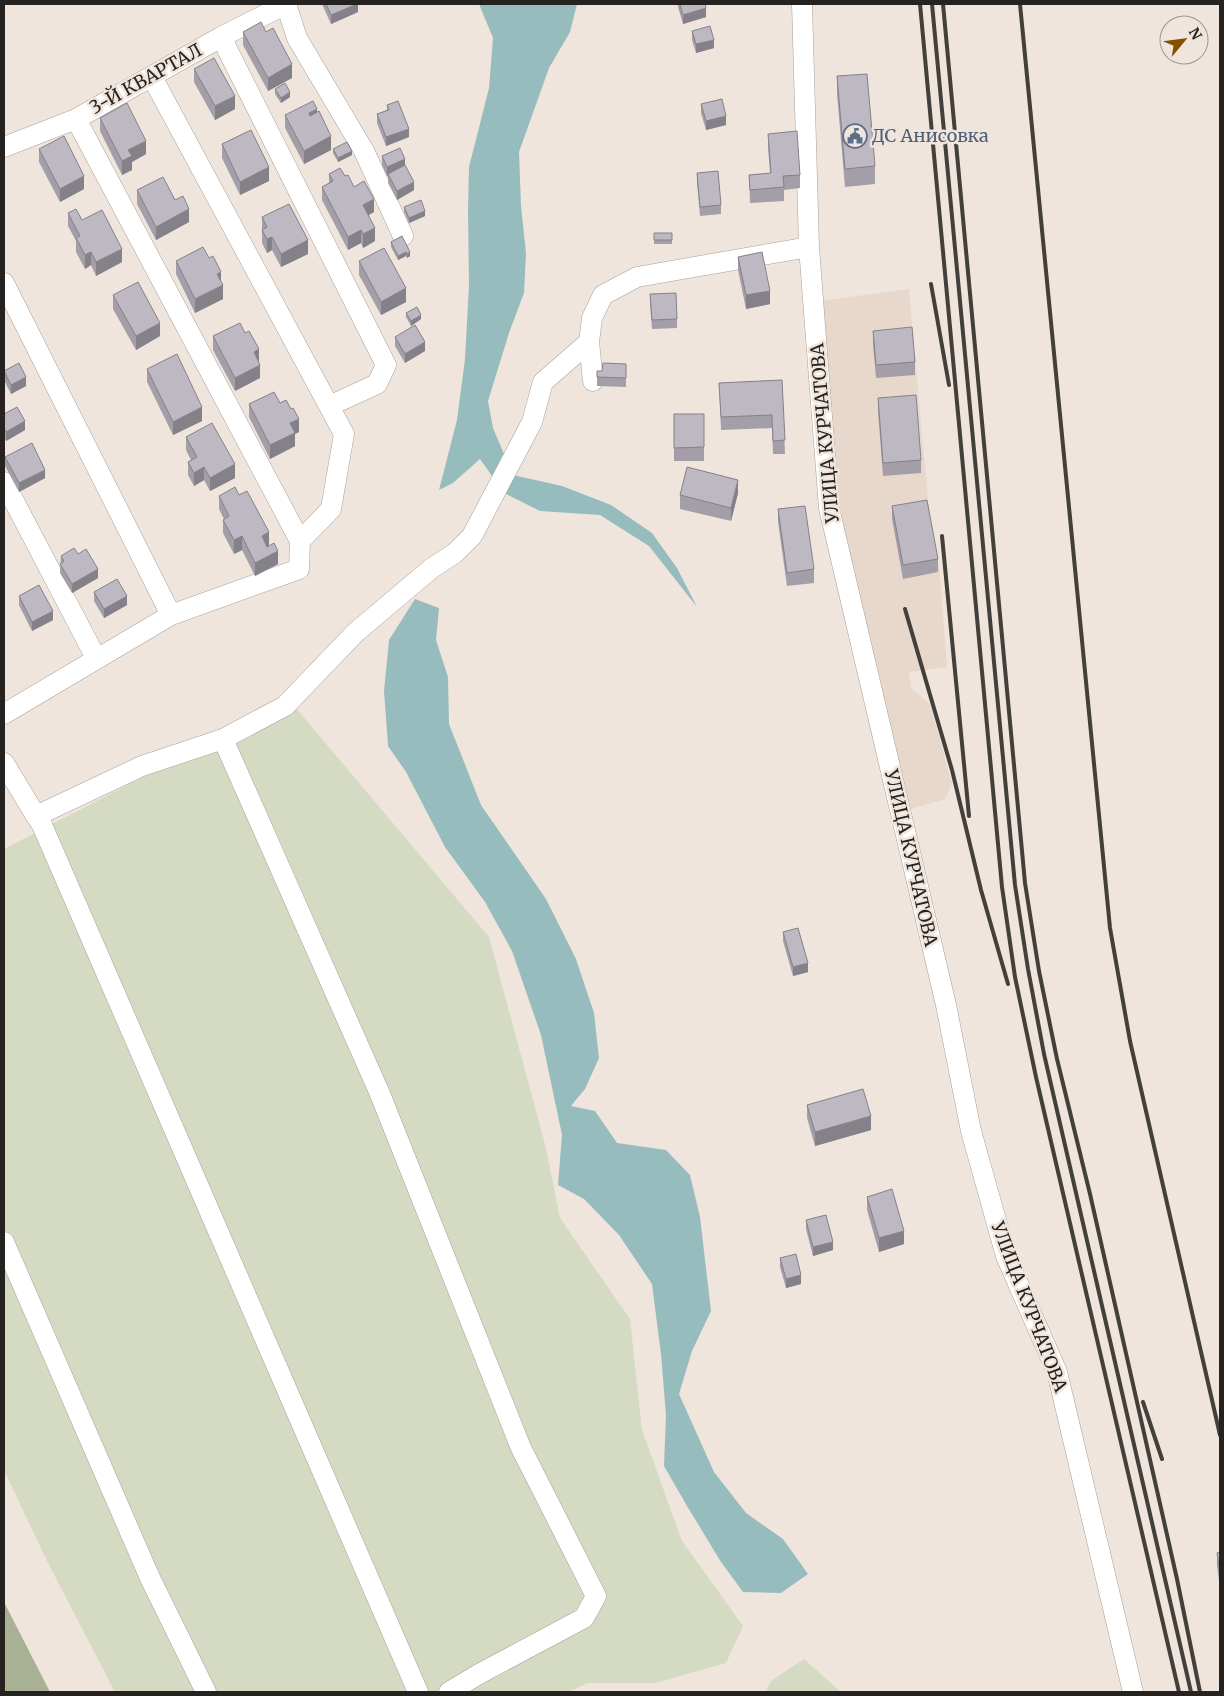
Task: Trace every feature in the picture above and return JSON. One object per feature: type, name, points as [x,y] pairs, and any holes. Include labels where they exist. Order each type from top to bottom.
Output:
[{"type":"street","name":"3-Й КВАРТАЛ","points":[[4,147],[76,119],[221,37],[286,4]]},
{"type":"street","points":[[286,4],[297,38],[364,151],[403,236]]},
{"type":"street","name":"УЛИЦА КУРЧАТОВА","points":[[802,4],[809,247],[829,508],[946,1005],[971,1131],[1006,1256],[1057,1372],[1134,1692]]},
{"type":"street","points":[[221,37],[386,365],[377,384],[329,406]]},
{"type":"street","points":[[152,76],[344,434],[331,509],[300,541]]},
{"type":"street","points":[[4,714],[96,658],[172,615],[299,569],[300,541],[76,119]]},
{"type":"street","points":[[593,381],[590,342],[592,318],[603,295],[638,277],[809,247]]},
{"type":"street","points":[[4,283],[172,615]]},
{"type":"street","points":[[36,816],[142,766],[223,739],[285,706],[354,633],[432,568],[455,553],[472,536],[532,422],[543,382],[590,342]]},
{"type":"street","points":[[4,482],[96,658]]},
{"type":"street","points":[[223,739],[380,1094],[521,1448],[596,1596],[584,1618],[449,1692]]},
{"type":"street","points":[[4,763],[42,825],[418,1692]]},
{"type":"street","points":[[4,1242],[150,1578],[206,1692]]},
{"type":"shaded area","points":[[909,289],[929,512],[940,573],[947,667],[909,672],[911,688],[930,704],[952,784],[945,799],[908,810],[836,507],[820,301]]},
{"type":"green space","points":[[290,701],[489,937],[546,1148],[560,1218],[630,1319],[642,1430],[682,1541],[743,1626],[726,1663],[655,1683],[588,1683],[568,1692],[115,1692],[47,1561],[4,1470],[4,849]]},
{"type":"green space","points":[[4,1602],[50,1692],[4,1692]]},
{"type":"green space","points":[[804,1659],[841,1692],[765,1692],[772,1680]]},
{"type":"water","points":[[479,4],[577,4],[570,32],[549,68],[519,152],[521,206],[526,253],[524,293],[509,333],[488,401],[493,428],[513,475],[562,486],[611,505],[652,533],[677,568],[697,607],[649,546],[600,515],[540,511],[504,493],[480,459],[453,483],[439,490],[457,420],[465,359],[469,285],[469,167],[489,88],[493,38]]},
{"type":"water","points":[[415,599],[439,608],[436,640],[448,677],[449,724],[481,805],[546,899],[576,959],[594,1013],[599,1058],[585,1089],[571,1106],[595,1111],[617,1143],[666,1150],[690,1175],[700,1217],[711,1311],[692,1351],[679,1394],[714,1472],[746,1513],[783,1539],[808,1574],[781,1593],[743,1592],[721,1562],[664,1466],[666,1415],[661,1354],[652,1284],[619,1235],[584,1199],[558,1185],[562,1135],[541,1035],[512,951],[485,902],[445,847],[406,772],[388,746],[384,691],[389,640]]},
{"type":"building","points":[[326,4],[357,4],[331,15]]},
{"type":"building","points":[[680,4],[705,4],[706,8],[683,15]]},
{"type":"building","points":[[261,22],[266,32],[273,28],[292,64],[268,78],[243,32]]},
{"type":"building","points":[[710,26],[714,40],[696,44],[692,31]]},
{"type":"building","points":[[214,58],[235,96],[215,106],[194,69]]},
{"type":"building","points":[[867,74],[875,166],[845,169],[837,76]]},
{"type":"building","points":[[285,83],[290,92],[281,98],[275,89]]},
{"type":"building","points":[[722,99],[726,116],[706,121],[701,104]]},
{"type":"building","points":[[313,101],[317,109],[309,113],[310,116],[319,111],[331,136],[304,151],[285,115]]},
{"type":"building","points":[[398,101],[409,129],[386,137],[377,114],[389,110],[387,105]]},
{"type":"building","points":[[127,103],[146,141],[128,150],[132,156],[122,161],[100,118]]},
{"type":"building","points":[[251,130],[269,167],[240,182],[222,144]]},
{"type":"building","points":[[797,131],[800,175],[783,176],[784,187],[750,190],[749,175],[771,173],[768,134]]},
{"type":"building","points":[[64,136],[84,176],[60,189],[39,149]]},
{"type":"building","points":[[347,142],[352,151],[338,158],[333,149]]},
{"type":"building","points":[[400,148],[405,159],[387,167],[382,156]]},
{"type":"building","points":[[405,165],[414,182],[397,191],[388,174]]},
{"type":"building","points":[[340,168],[345,176],[348,175],[354,187],[364,181],[374,199],[363,205],[375,228],[363,234],[361,230],[348,237],[322,187],[333,181],[329,174]]},
{"type":"building","points":[[718,171],[721,205],[700,207],[697,173]]},
{"type":"building","points":[[163,177],[175,200],[183,196],[189,209],[156,227],[137,190]]},
{"type":"building","points":[[421,200],[425,211],[409,218],[404,207]]},
{"type":"building","points":[[289,204],[308,240],[281,254],[272,237],[267,239],[262,230],[267,227],[262,217]]},
{"type":"building","points":[[76,209],[82,220],[102,210],[122,249],[96,262],[91,252],[85,255],[76,238],[80,236],[68,213]]},
{"type":"building","points":[[654,233],[672,233],[672,240],[654,240]]},
{"type":"building","points":[[402,236],[410,252],[398,256],[391,242]]},
{"type":"building","points":[[203,247],[209,258],[213,256],[221,272],[217,274],[223,285],[195,299],[176,261]]},
{"type":"building","points":[[384,248],[406,288],[381,302],[359,261]]},
{"type":"building","points":[[762,252],[770,291],[746,295],[738,257]]},
{"type":"building","points":[[138,282],[160,323],[136,336],[113,295]]},
{"type":"building","points":[[676,293],[677,319],[652,320],[650,294]]},
{"type":"building","points":[[417,307],[421,315],[411,321],[406,313]]},
{"type":"building","points":[[240,323],[245,333],[249,331],[259,349],[254,352],[260,365],[235,378],[213,336]]},
{"type":"building","points":[[415,325],[425,342],[405,354],[395,337]]},
{"type":"building","points":[[912,327],[915,362],[876,365],[873,331]]},
{"type":"building","points":[[177,354],[202,407],[173,422],[147,369]]},
{"type":"building","points":[[19,363],[26,377],[11,385],[4,371]]},
{"type":"building","points":[[603,363],[626,364],[626,378],[597,377],[597,371],[602,371]]},
{"type":"building","points":[[782,380],[785,440],[773,441],[772,415],[721,417],[719,383]]},
{"type":"building","points":[[274,392],[280,403],[286,400],[299,419],[290,423],[295,433],[270,445],[249,404]]},
{"type":"building","points":[[916,395],[921,460],[883,463],[878,398]]},
{"type":"building","points":[[17,407],[25,421],[6,432],[4,428],[4,414]]},
{"type":"building","points":[[674,414],[704,414],[704,447],[674,448]]},
{"type":"building","points":[[212,423],[235,464],[210,478],[204,467],[194,473],[188,462],[197,457],[186,437]]},
{"type":"building","points":[[32,443],[45,470],[19,483],[5,457]]},
{"type":"building","points":[[687,467],[738,480],[731,508],[680,495]]},
{"type":"building","points":[[235,487],[239,495],[247,491],[269,532],[262,536],[267,547],[274,543],[278,551],[255,563],[242,536],[234,540],[223,520],[229,516],[219,496]]},
{"type":"building","points":[[927,500],[938,559],[903,565],[892,506]]},
{"type":"building","points":[[805,506],[814,569],[787,573],[778,509]]},
{"type":"building","points":[[74,548],[78,554],[86,549],[98,569],[72,584],[60,564],[64,561],[61,556]]},
{"type":"building","points":[[117,579],[127,596],[104,609],[94,592]]},
{"type":"building","points":[[39,585],[53,611],[32,622],[19,596]]},
{"type":"building","points":[[798,928],[808,963],[793,967],[783,932]]},
{"type":"building","points":[[863,1089],[871,1116],[815,1132],[807,1105]]},
{"type":"building","points":[[892,1189],[904,1231],[879,1238],[867,1197]]},
{"type":"building","points":[[826,1215],[833,1242],[813,1247],[806,1220]]},
{"type":"building","points":[[796,1254],[801,1275],[786,1279],[780,1258]]},
{"type":"building","points":[[1220,1552],[1220,1574],[1217,1553]]},
{"type":"railway","points":[[920,4],[1002,887],[1015,977],[1036,1077],[1179,1692]]},
{"type":"railway","points":[[932,4],[1015,885],[1044,1054],[1191,1692]]},
{"type":"railway","points":[[943,4],[1025,883],[1039,971],[1057,1059],[1090,1194],[1177,1579],[1200,1692]]},
{"type":"railway","points":[[1020,4],[1110,928],[1130,1041],[1220,1435]]},
{"type":"railway","points":[[931,284],[949,385]]},
{"type":"railway","points":[[942,536],[969,816]]},
{"type":"railway","points":[[905,609],[952,770],[981,890],[1008,984]]},
{"type":"railway","points":[[1143,1402],[1162,1459]]},
{"type":"place","name":"ДС Анисовка","points":[[855,136]]}]
